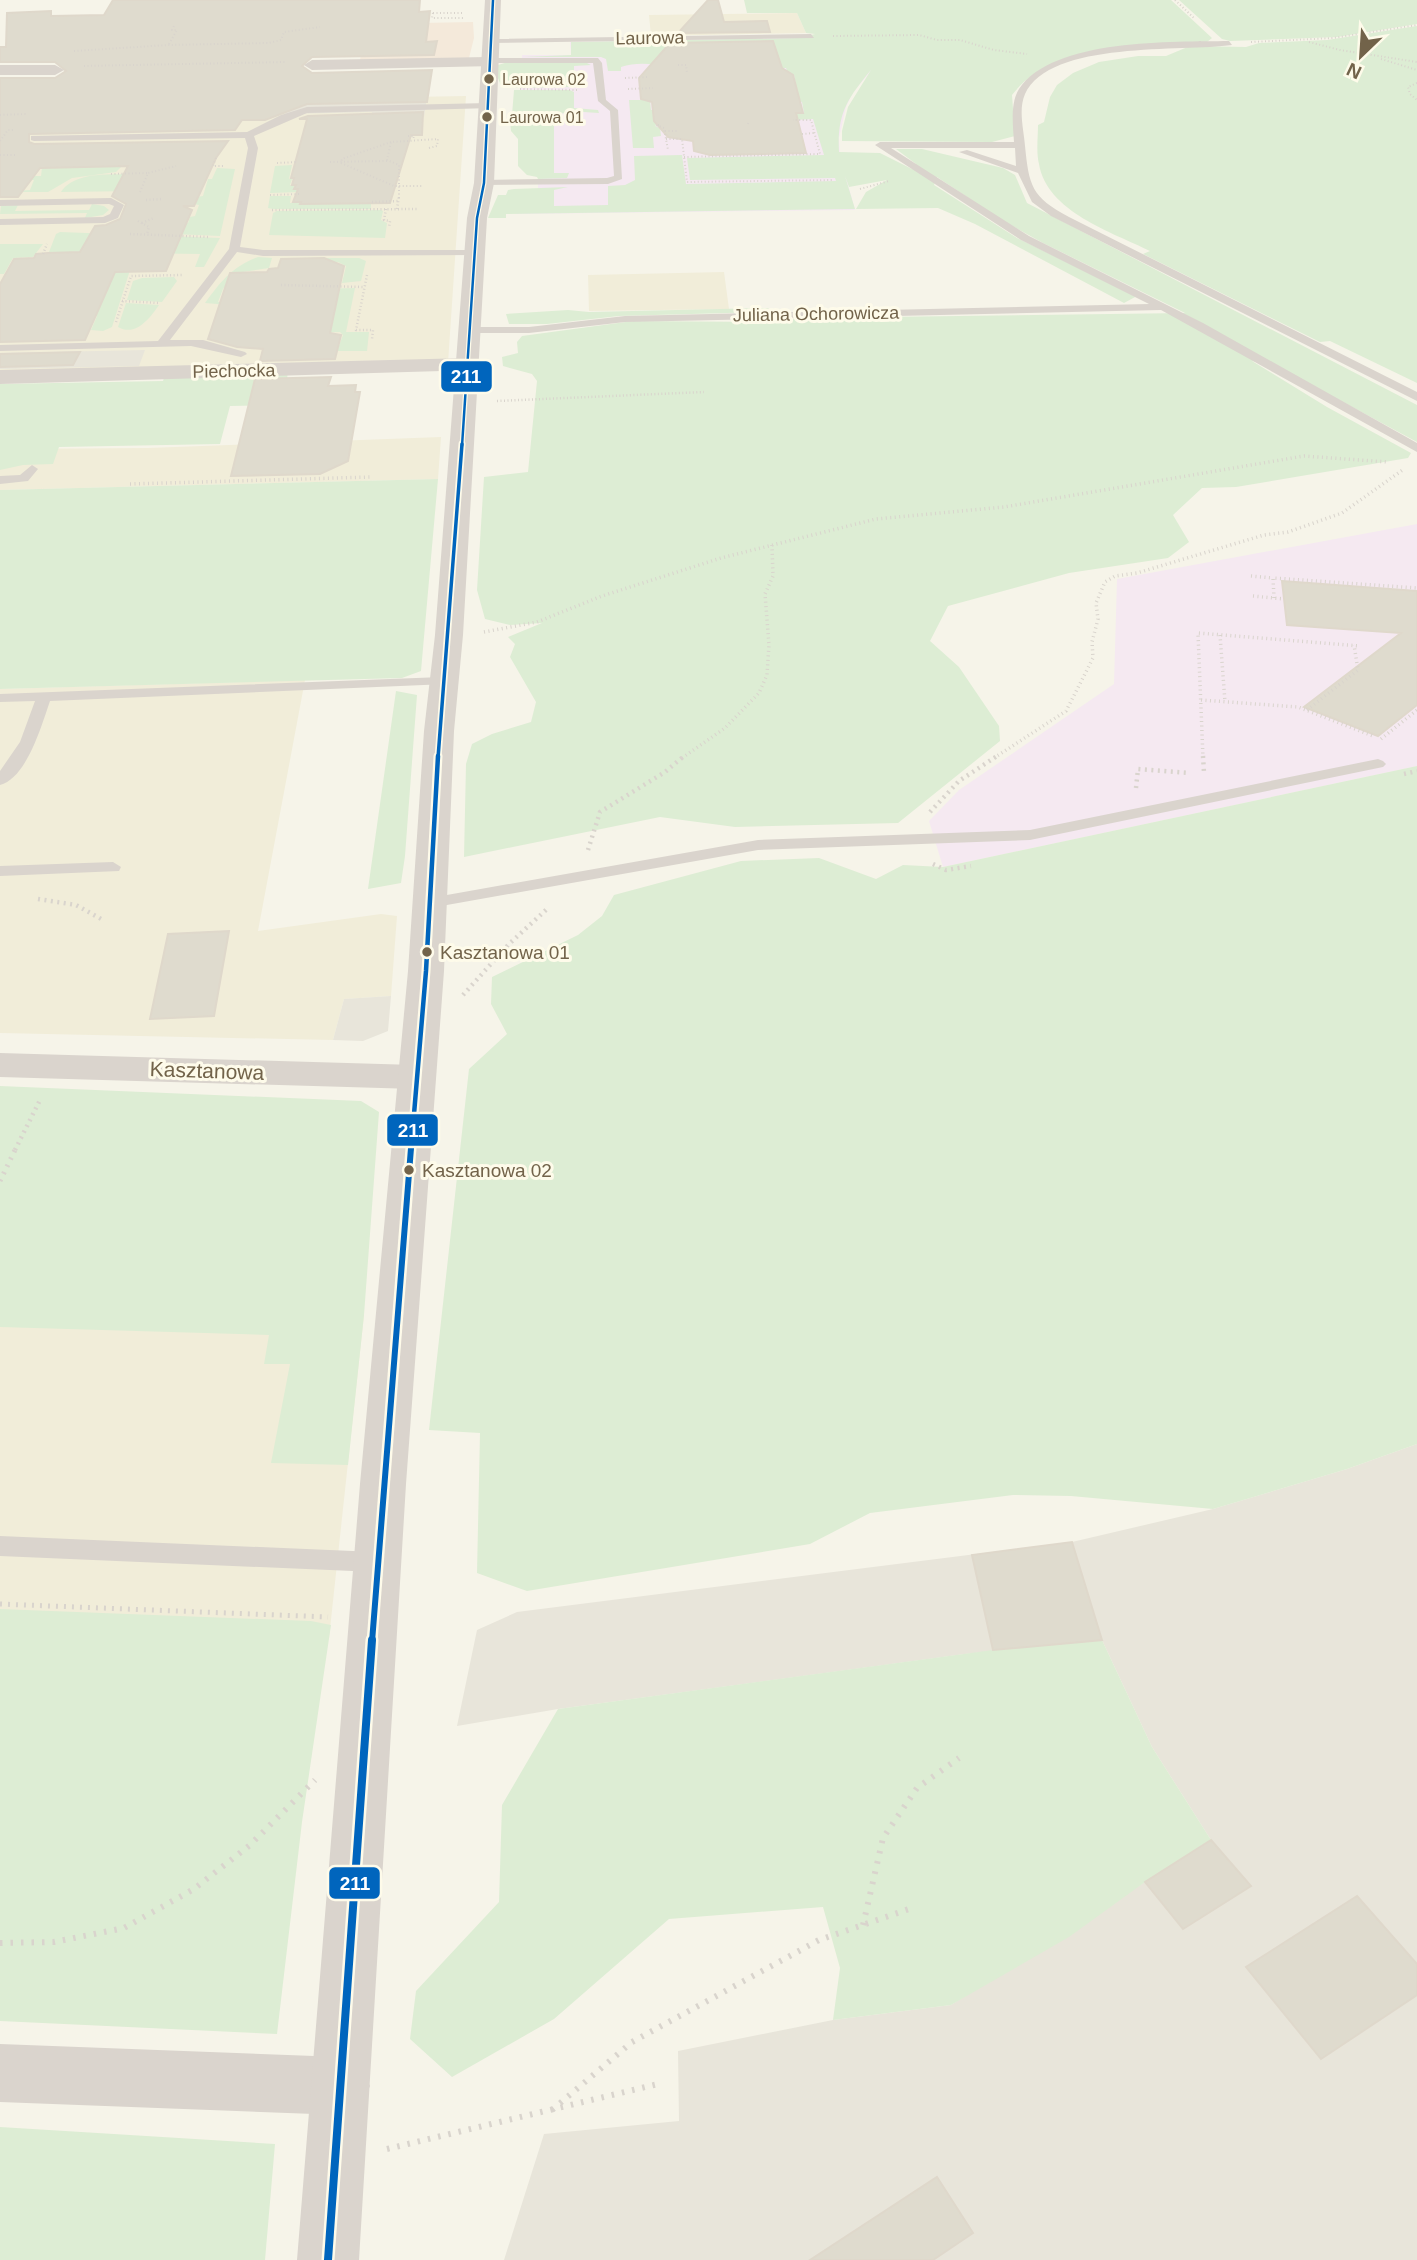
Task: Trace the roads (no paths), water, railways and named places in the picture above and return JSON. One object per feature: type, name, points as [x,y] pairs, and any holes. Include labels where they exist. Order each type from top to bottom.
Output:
[{"type":"street","points":[[328,2260],[376,1562],[430,903],[442,681],[449,635],[477,218],[484,183],[490,102],[488,61],[493,0]]},
{"type":"street","points":[[312,65],[488,61]]},
{"type":"street","points":[[0,71],[55,69]]},
{"type":"street","name":"Piechocka","points":[[0,377],[468,365]]},
{"type":"street","name":"Kasztanowa","points":[[0,1065],[415,1077]]},
{"type":"street","points":[[0,2073],[341,2087]]},
{"type":"lane","name":"Laurowa","points":[[489,41],[811,36]]},
{"type":"lane","points":[[1021,171],[1018,108],[1024,88],[1044,71],[1066,62],[1128,48],[1229,43]]},
{"type":"lane","points":[[484,183],[616,180],[618,177],[614,110],[602,101],[598,63],[595,60],[488,61]]},
{"type":"lane","points":[[34,138],[249,135],[282,113],[490,102]]},
{"type":"lane","points":[[162,344],[234,249],[253,148],[249,135]]},
{"type":"lane","points":[[1021,145],[880,145],[1025,238],[1164,307],[1417,448]]},
{"type":"lane","points":[[932,145],[981,157],[1021,171],[1034,199],[1042,206],[1417,397]]},
{"type":"lane","points":[[0,203],[111,201],[119,205],[114,216],[105,220],[0,222]]},
{"type":"lane","points":[[234,249],[263,253],[475,253]]},
{"type":"lane","name":"Juliana Ochorowicza","points":[[469,330],[529,330],[625,319],[1164,307]]},
{"type":"lane","points":[[0,348],[194,343],[208,345],[229,354],[241,354]]},
{"type":"lane","points":[[0,480],[24,478],[32,469]]},
{"type":"lane","points":[[0,698],[442,681]]},
{"type":"lane","points":[[0,780],[18,763],[27,749],[44,697]]},
{"type":"lane","points":[[430,903],[758,845],[1030,835],[1378,764]]},
{"type":"lane","points":[[0,871],[113,867]]},
{"type":"lane","points":[[0,1546],[376,1562]]},
{"type":"place","name":"Laurowa 02","points":[[489,79]]},
{"type":"place","name":"Laurowa 01","points":[[487,117]]},
{"type":"place","name":"Kasztanowa 01","points":[[427,952]]},
{"type":"place","name":"Kasztanowa 02","points":[[409,1170]]}]
